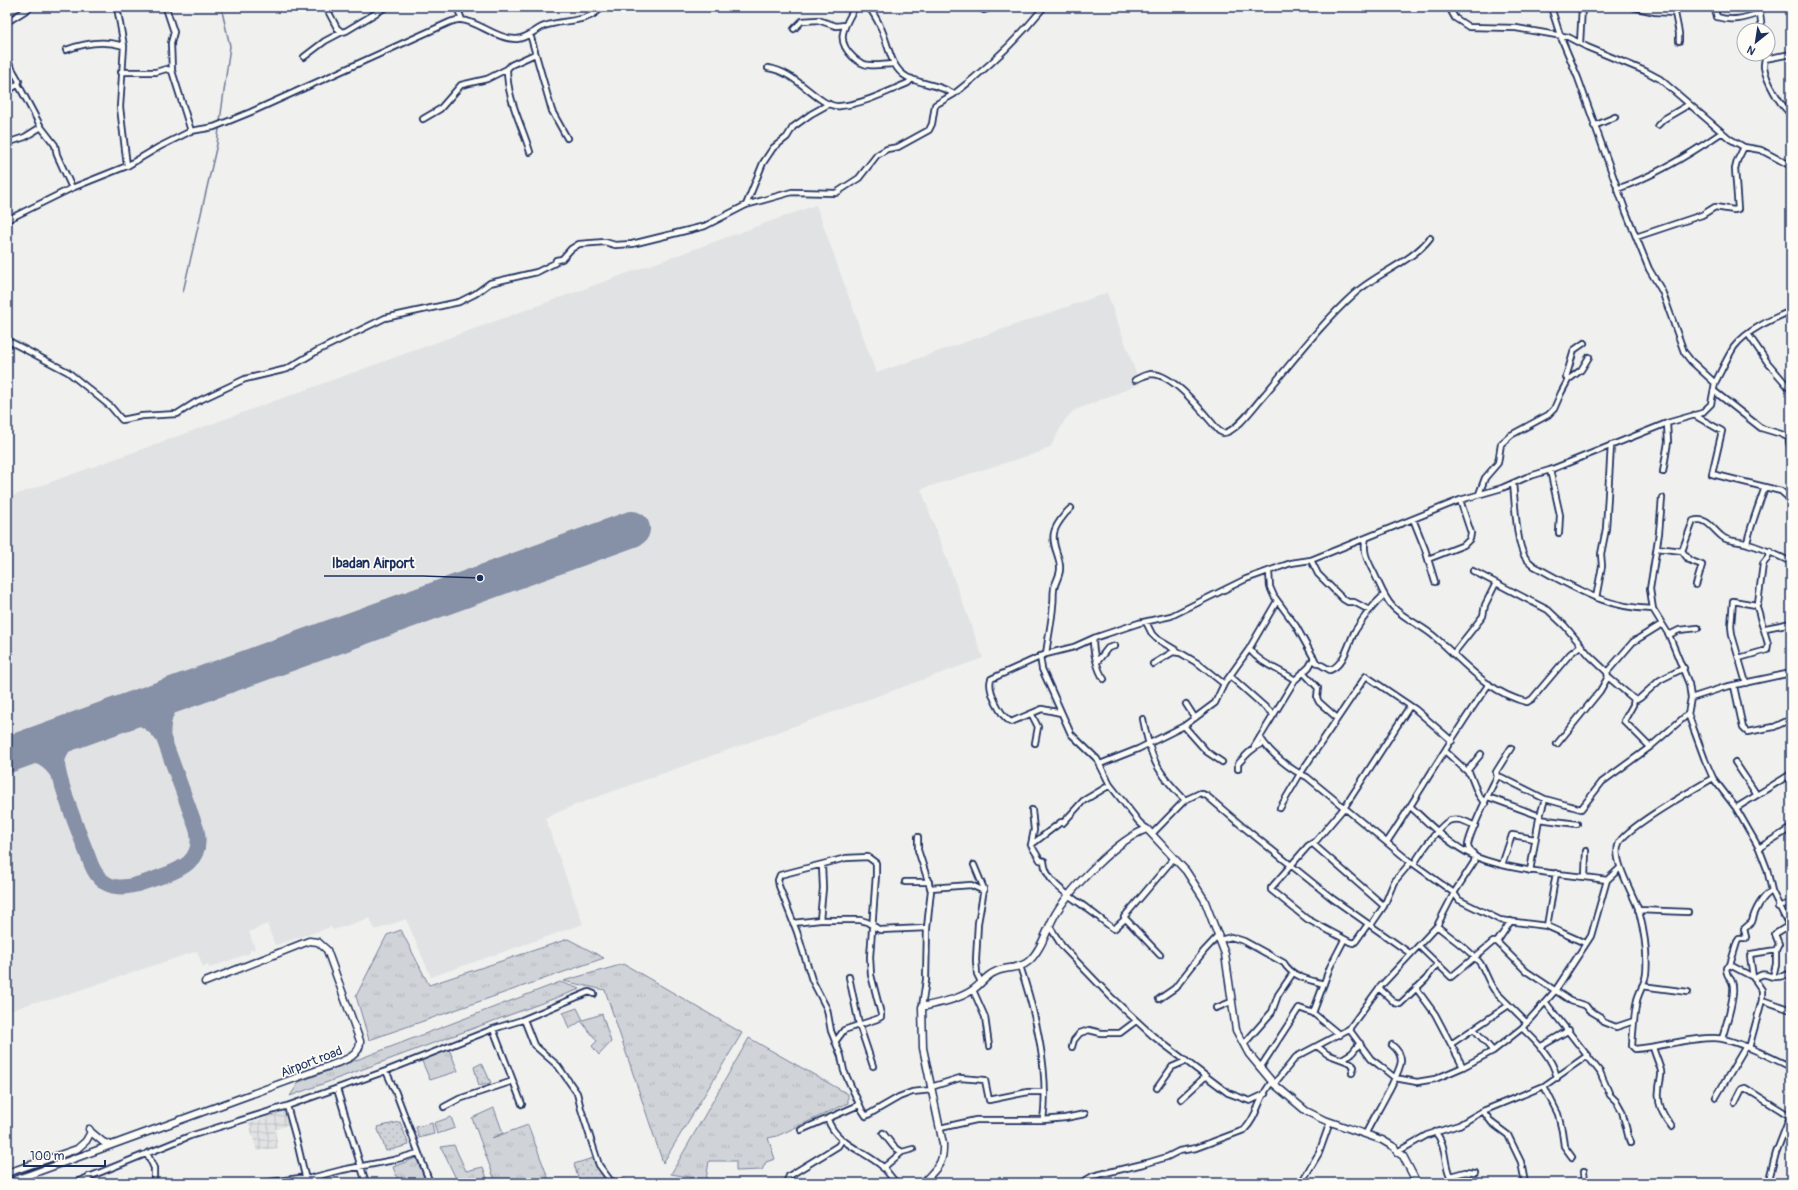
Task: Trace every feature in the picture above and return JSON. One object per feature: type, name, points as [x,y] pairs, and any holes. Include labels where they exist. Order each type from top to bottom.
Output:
[{"type":"street","points":[[7,22],[31,7]]},
{"type":"street","points":[[117,7],[124,46],[120,106],[127,166]]},
{"type":"street","points":[[326,7],[337,28],[342,32]]},
{"type":"street","points":[[304,57],[325,42],[386,7]]},
{"type":"street","points":[[457,7],[462,20]]},
{"type":"street","points":[[7,220],[72,188],[127,166],[159,147],[191,132],[214,127],[227,122],[450,22],[462,20],[495,34],[517,39],[542,27],[561,21],[587,18],[602,7]]},
{"type":"street","points":[[855,7],[845,25],[842,37],[843,44],[857,60],[869,65],[894,64]]},
{"type":"street","points":[[869,7],[880,27],[894,64],[906,76],[944,88],[954,94]]},
{"type":"street","points":[[979,7],[984,10],[992,7]]},
{"type":"street","points":[[7,340],[68,372],[111,407],[122,420],[142,416],[177,414],[239,382],[257,375],[286,369],[317,351],[385,318],[459,302],[475,294],[490,283],[537,272],[555,263],[556,260],[562,259],[571,249],[579,244],[605,242],[615,245],[632,244],[704,226],[746,205],[792,192],[836,193],[848,187],[859,178],[877,155],[887,149],[898,147],[928,130],[932,124],[935,105],[954,94],[979,75],[1010,47],[1044,7]]},
{"type":"street","points":[[1449,7],[1455,18],[1469,27],[1516,28],[1568,37],[1660,79],[1721,133],[1744,147],[1761,150],[1790,164]]},
{"type":"street","points":[[1551,7],[1617,189],[1649,270],[1662,291],[1684,352],[1691,361],[1715,383]]},
{"type":"street","points":[[1580,43],[1582,7]]},
{"type":"street","points":[[1633,7],[1655,12],[1675,13],[1679,41]]},
{"type":"street","points":[[1714,7],[1717,17],[1726,20],[1735,20],[1760,13]]},
{"type":"street","points":[[1761,22],[1760,13],[1762,7]]},
{"type":"street","points":[[166,8],[174,32],[171,43],[172,71],[191,132]]},
{"type":"street","points":[[794,29],[802,20],[818,20],[836,26],[845,25]]},
{"type":"street","points":[[530,34],[552,111],[567,138]]},
{"type":"street","points":[[1563,43],[1568,37]]},
{"type":"street","points":[[66,50],[87,44],[115,43],[124,46]]},
{"type":"street","points":[[423,119],[429,114],[440,109],[461,85],[487,78],[535,54]]},
{"type":"street","points":[[1776,56],[1791,54]]},
{"type":"street","points":[[7,60],[41,127],[55,145],[57,155],[72,188]]},
{"type":"street","points":[[1765,62],[1766,76],[1770,85],[1783,106],[1791,114]]},
{"type":"street","points":[[768,68],[779,70],[829,104],[839,106],[859,102],[908,83],[912,79]]},
{"type":"street","points":[[122,72],[156,72],[166,69],[172,71]]},
{"type":"street","points":[[507,69],[516,116],[522,126],[530,152]]},
{"type":"street","points":[[7,92],[18,84]]},
{"type":"street","points":[[746,205],[763,163],[773,148],[787,137],[793,127],[811,114],[829,104]]},
{"type":"street","points":[[1658,125],[1664,119],[1688,105]]},
{"type":"street","points":[[1594,126],[1615,117]]},
{"type":"street","points":[[7,143],[25,137],[41,127]]},
{"type":"street","points":[[1617,189],[1639,182],[1694,151],[1721,133]]},
{"type":"street","points":[[1636,237],[1702,215],[1715,207],[1734,210],[1738,209],[1735,169],[1744,147]]},
{"type":"street","points":[[1135,380],[1144,375],[1153,374],[1170,381],[1184,392],[1219,431],[1223,433],[1230,431],[1282,374],[1311,338],[1353,295],[1368,282],[1420,250],[1430,238]]},
{"type":"street","points":[[1061,713],[1042,709],[1014,723],[1005,719],[1000,711],[989,684],[991,679],[998,674],[1040,656],[1074,647],[1094,638],[1146,622],[1171,616],[1246,579],[1291,563],[1311,560],[1460,500],[1550,470],[1667,423],[1702,413],[1709,408],[1715,383],[1734,348],[1748,334],[1791,311]]},
{"type":"street","points":[[1748,334],[1768,363],[1791,390]]},
{"type":"street","points":[[1568,380],[1566,377],[1574,350],[1584,342]]},
{"type":"street","points":[[1479,494],[1485,478],[1498,463],[1501,444],[1511,435],[1548,415],[1558,403],[1561,393],[1568,380],[1581,370],[1589,357]]},
{"type":"street","points":[[1714,391],[1761,428],[1790,438],[1789,442],[1791,451]]},
{"type":"street","points":[[1694,415],[1722,431],[1712,474],[1781,491],[1791,500]]},
{"type":"street","points":[[1663,472],[1668,442],[1667,423]]},
{"type":"street","points":[[1596,598],[1602,566],[1601,554],[1606,529],[1611,445]]},
{"type":"street","points":[[1550,470],[1560,515],[1559,533]]},
{"type":"street","points":[[1513,483],[1519,536],[1524,556],[1534,566],[1608,603],[1633,609],[1654,609]]},
{"type":"street","points":[[1747,543],[1750,527],[1765,486]]},
{"type":"street","points":[[1662,498],[1657,548],[1650,589],[1654,609],[1669,635],[1684,668],[1689,684],[1691,698],[1688,704],[1688,714],[1713,778],[1736,808],[1759,848],[1778,907],[1790,928],[1775,934],[1779,944],[1776,950],[1776,964],[1773,977]]},
{"type":"street","points":[[1428,559],[1464,544],[1470,539],[1471,533],[1460,500]]},
{"type":"street","points":[[1046,654],[1054,588],[1059,578],[1061,568],[1060,559],[1057,556],[1054,546],[1054,534],[1065,513],[1071,508]]},
{"type":"street","points":[[1413,519],[1435,582]]},
{"type":"street","points":[[1682,551],[1691,525],[1693,521],[1698,519],[1707,522],[1717,534],[1726,539],[1747,543],[1770,551],[1791,562]]},
{"type":"street","points":[[1366,538],[1364,545],[1365,556],[1384,595],[1393,607],[1435,637],[1489,684],[1528,702],[1570,654],[1581,645]]},
{"type":"street","points":[[1657,548],[1682,551],[1689,560],[1702,565],[1696,585]]},
{"type":"street","points":[[1756,605],[1758,603],[1763,564],[1768,559],[1770,551]]},
{"type":"street","points":[[1311,560],[1318,574],[1343,599],[1348,602],[1354,602],[1369,610]]},
{"type":"street","points":[[1473,571],[1548,610],[1565,626],[1607,674],[1634,699],[1634,705],[1624,721],[1650,747]]},
{"type":"street","points":[[1269,572],[1270,587],[1277,601],[1296,626],[1316,662],[1330,670],[1334,668],[1346,653],[1355,631],[1369,610],[1384,595]]},
{"type":"street","points":[[1453,654],[1483,616],[1485,605],[1496,583]]},
{"type":"street","points":[[1100,764],[1148,744],[1184,726],[1215,704],[1224,684],[1250,649],[1277,601]]},
{"type":"street","points":[[1746,683],[1731,626],[1733,601],[1756,605]]},
{"type":"street","points":[[1739,658],[1768,648],[1760,612],[1756,605]]},
{"type":"street","points":[[1146,622],[1152,634],[1157,639],[1199,664],[1224,684]]},
{"type":"street","points":[[1764,630],[1772,625],[1791,623]]},
{"type":"street","points":[[1557,744],[1600,691],[1607,674],[1634,642],[1662,624]]},
{"type":"street","points":[[1669,635],[1679,630],[1698,628]]},
{"type":"street","points":[[1094,638],[1092,644],[1099,673],[1104,678]]},
{"type":"street","points":[[1097,662],[1108,648],[1115,646]]},
{"type":"street","points":[[1250,649],[1256,658],[1295,680]]},
{"type":"street","points":[[1153,664],[1173,652],[1183,654]]},
{"type":"street","points":[[1040,656],[1042,669],[1071,734],[1097,758],[1110,785],[1139,822],[1186,871],[1204,899],[1220,937],[1225,954],[1236,1030],[1249,1054],[1273,1083],[1306,1111],[1330,1122],[1366,1133],[1394,1147],[1397,1152],[1403,1156],[1417,1183]]},
{"type":"street","points":[[1238,769],[1238,764],[1254,747],[1295,680],[1304,672],[1314,658]]},
{"type":"street","points":[[1634,699],[1637,700],[1640,698],[1660,680],[1684,668]]},
{"type":"street","points":[[1304,672],[1318,688],[1316,698],[1337,718]]},
{"type":"street","points":[[1691,698],[1734,686],[1791,673]]},
{"type":"street","points":[[1230,676],[1274,715]]},
{"type":"street","points":[[1280,808],[1300,774],[1366,676],[1410,706],[1452,741]]},
{"type":"street","points":[[1387,842],[1411,807],[1434,766],[1452,741],[1469,711],[1489,684]]},
{"type":"street","points":[[1734,686],[1743,728],[1747,732],[1752,733],[1774,727],[1791,719]]},
{"type":"street","points":[[1186,704],[1195,718]]},
{"type":"street","points":[[1410,706],[1344,808],[1313,844],[1308,846],[1272,886],[1271,890],[1307,919],[1344,940],[1354,943],[1384,906],[1394,882],[1413,863],[1445,823],[1451,820],[1462,819],[1475,826]]},
{"type":"street","points":[[1497,777],[1501,777],[1545,799],[1581,809],[1602,782],[1650,747],[1688,714]]},
{"type":"street","points":[[1032,715],[1038,727],[1035,744]]},
{"type":"street","points":[[1143,719],[1148,744],[1157,768],[1185,800]]},
{"type":"street","points":[[1184,726],[1207,752],[1222,762]]},
{"type":"street","points":[[1260,737],[1264,743],[1292,770],[1307,777],[1413,863],[1454,893],[1459,900],[1500,920],[1547,926],[1585,943]]},
{"type":"street","points":[[1254,747],[1264,743]]},
{"type":"street","points":[[1475,856],[1469,849],[1468,845],[1497,777],[1496,772],[1511,748]]},
{"type":"street","points":[[1445,751],[1467,771],[1478,794],[1485,804]]},
{"type":"street","points":[[1467,771],[1481,754]]},
{"type":"street","points":[[1735,762],[1758,795]]},
{"type":"street","points":[[1736,808],[1791,774]]},
{"type":"street","points":[[1713,778],[1661,809],[1624,836],[1619,842],[1617,849],[1620,868],[1638,910],[1644,936],[1646,969],[1637,1000],[1632,1046],[1635,1049],[1715,1038],[1748,1047],[1791,1067]]},
{"type":"street","points":[[1031,845],[1056,825],[1061,822],[1063,823],[1083,801],[1110,785]]},
{"type":"street","points":[[1152,834],[1185,800],[1200,793],[1207,796],[1290,866],[1369,925],[1411,954]]},
{"type":"street","points":[[1488,797],[1539,817],[1577,824]]},
{"type":"street","points":[[1530,871],[1539,817],[1545,799]]},
{"type":"street","points":[[1411,807],[1438,833],[1475,856],[1502,865],[1530,871],[1585,876],[1607,880]]},
{"type":"street","points":[[1032,810],[1034,830],[1031,845],[1040,860],[1044,861],[1045,870],[1069,897],[1088,909],[1114,929],[1174,858]]},
{"type":"street","points":[[922,1007],[963,996],[973,990],[994,972],[1004,968],[1020,966],[1028,961],[1050,927],[1055,915],[1069,897],[1091,870],[1136,833],[1140,827],[1139,822]]},
{"type":"street","points":[[1759,848],[1791,828]]},
{"type":"street","points":[[1136,833],[1146,829]]},
{"type":"street","points":[[918,836],[918,850],[930,888],[927,928],[926,980],[922,1007],[923,1048],[943,1144],[943,1159],[939,1166],[923,1183]]},
{"type":"street","points":[[1502,865],[1512,836],[1535,839]]},
{"type":"street","points":[[1313,844],[1384,906]]},
{"type":"street","points":[[1585,876],[1586,851]]},
{"type":"street","points":[[1082,1183],[1093,1176],[1167,1157],[1179,1151],[1196,1148],[1244,1130],[1249,1124],[1265,1094],[1267,1087],[1273,1083],[1296,1057],[1349,1029],[1379,988],[1437,926],[1454,893],[1474,862],[1475,856]]},
{"type":"street","points":[[835,1042],[844,1030],[881,1017],[871,969],[870,956],[876,863],[868,857],[846,858],[780,875],[779,877],[779,886],[812,980],[827,1009],[831,1031],[835,1042],[842,1056],[844,1071],[859,1105],[866,1116],[899,1097],[960,1078],[986,1080],[989,1100],[1028,1092],[1045,1092]]},
{"type":"street","points":[[820,920],[823,888],[822,865]]},
{"type":"street","points":[[974,865],[984,891],[978,923],[976,960],[977,974],[981,982]]},
{"type":"street","points":[[1349,1029],[1372,1059],[1395,1078],[1417,1082],[1435,1079],[1463,1067],[1493,1051],[1522,1028],[1555,991],[1591,936],[1607,880],[1620,868]]},
{"type":"street","points":[[1547,926],[1556,873]]},
{"type":"street","points":[[905,882],[928,882]]},
{"type":"street","points":[[930,888],[971,885],[984,891]]},
{"type":"street","points":[[1722,1039],[1732,995],[1732,982],[1727,975],[1726,968],[1730,965],[1736,942],[1739,939],[1745,939],[1744,929],[1752,922],[1753,914],[1765,896],[1772,891]]},
{"type":"street","points":[[1778,907],[1791,903]]},
{"type":"street","points":[[1638,910],[1688,912]]},
{"type":"street","points":[[1124,919],[1160,955]]},
{"type":"street","points":[[793,923],[820,920],[860,920],[873,925],[880,930],[927,928]]},
{"type":"street","points":[[1419,946],[1451,977],[1493,942],[1497,942],[1511,921]]},
{"type":"street","points":[[1437,926],[1474,957],[1485,970],[1490,985],[1527,1023]]},
{"type":"street","points":[[1050,927],[1062,946],[1136,1021],[1186,1061],[1228,1092],[1244,1099],[1255,1100],[1265,1094]]},
{"type":"street","points":[[1159,998],[1175,988],[1204,951],[1220,937],[1231,936],[1244,941],[1284,963],[1287,969],[1293,973],[1305,979],[1324,984]]},
{"type":"street","points":[[1313,1013],[1330,967],[1344,940]]},
{"type":"street","name":"Airport road","points":[[7,1183],[326,1068],[351,1057],[358,1051],[360,1042],[327,950],[318,942],[310,941],[205,982]]},
{"type":"street","points":[[1497,942],[1526,971],[1571,1001],[1586,1006],[1589,1010],[1599,1016],[1603,1022],[1616,1026],[1634,1021]]},
{"type":"street","points":[[1716,1097],[1748,1047],[1762,1000],[1762,990],[1754,978],[1750,956],[1751,954],[1776,950]]},
{"type":"street","points":[[1379,988],[1395,1003],[1400,1004],[1437,964]]},
{"type":"street","points":[[1730,965],[1754,978]]},
{"type":"street","points":[[1020,966],[1029,994],[1037,1028],[1046,1103],[1043,1120]]},
{"type":"street","points":[[1244,1044],[1272,1012],[1278,995],[1293,973]]},
{"type":"street","points":[[1754,978],[1767,974],[1773,977],[1791,973]]},
{"type":"street","points":[[849,977],[859,1024],[873,1066]]},
{"type":"street","points":[[1642,986],[1688,992]]},
{"type":"street","points":[[1416,988],[1435,1014],[1463,1067]]},
{"type":"street","points":[[973,990],[981,1004],[985,1017],[989,1046]]},
{"type":"street","points":[[74,1183],[190,1136],[337,1089],[493,1029],[522,1020],[589,992],[594,994]]},
{"type":"street","points":[[1762,1000],[1791,1010]]},
{"type":"street","points":[[1216,1008],[1231,1002]]},
{"type":"street","points":[[1546,1002],[1600,1072],[1610,1095],[1619,1107],[1630,1143]]},
{"type":"street","points":[[1451,1044],[1509,1005]]},
{"type":"street","points":[[1260,1068],[1299,1008],[1313,1013],[1340,1035]]},
{"type":"street","points":[[522,1020],[525,1022],[534,1045],[558,1066],[577,1093],[599,1165],[614,1183],[624,1183]]},
{"type":"street","points":[[1072,1047],[1074,1040],[1080,1033],[1089,1030],[1101,1033],[1120,1033],[1136,1021]]},
{"type":"street","points":[[1522,1028],[1540,1047],[1555,1067],[1557,1078]]},
{"type":"street","points":[[493,1029],[522,1104]]},
{"type":"street","points":[[1474,1029],[1493,1051]]},
{"type":"street","points":[[1540,1047],[1568,1030]]},
{"type":"street","points":[[1342,1059],[1352,1053],[1360,1044]]},
{"type":"street","points":[[1366,1133],[1395,1078],[1401,1060],[1398,1051],[1392,1045]]},
{"type":"street","points":[[1317,1046],[1327,1054],[1354,1065],[1352,1073]]},
{"type":"street","points":[[1653,1047],[1661,1071],[1658,1099],[1659,1106],[1672,1127]]},
{"type":"street","points":[[1397,1152],[1435,1132],[1458,1125],[1483,1111],[1544,1086],[1588,1055]]},
{"type":"street","points":[[1157,1088],[1172,1067],[1186,1061]]},
{"type":"street","points":[[386,1071],[396,1093],[430,1183]]},
{"type":"street","points":[[1181,1099],[1206,1076]]},
{"type":"street","points":[[444,1107],[459,1099],[513,1081]]},
{"type":"street","points":[[1544,1086],[1558,1114],[1564,1146],[1572,1157]]},
{"type":"street","points":[[1735,1104],[1742,1089],[1745,1088],[1790,1115],[1776,1153],[1768,1183]]},
{"type":"street","points":[[337,1089],[366,1183]]},
{"type":"street","points":[[800,1130],[828,1120],[859,1105]]},
{"type":"street","points":[[287,1106],[305,1176],[309,1181]]},
{"type":"street","points":[[1483,1111],[1492,1123],[1508,1135],[1521,1162],[1525,1181]]},
{"type":"street","points":[[940,1128],[976,1120],[1043,1120],[1066,1118],[1085,1114]]},
{"type":"street","points":[[828,1120],[834,1132],[842,1140],[884,1168],[896,1183]]},
{"type":"street","points":[[1301,1183],[1319,1153],[1330,1122]]},
{"type":"street","points":[[7,1173],[77,1149],[86,1141],[90,1130],[103,1142],[111,1145]]},
{"type":"street","points":[[883,1132],[894,1147],[902,1152]]},
{"type":"street","points":[[1435,1132],[1443,1146],[1447,1169],[1450,1176],[1465,1172],[1475,1173]]},
{"type":"street","points":[[786,1183],[789,1176],[838,1146],[842,1140]]},
{"type":"street","points":[[884,1168],[902,1152],[913,1149]]},
{"type":"street","points":[[147,1153],[154,1168],[154,1183]]},
{"type":"street","points":[[262,1183],[300,1178],[309,1181],[361,1166],[394,1160],[418,1153]]},
{"type":"street","points":[[1584,1171],[1585,1183]]},
{"type":"street","points":[[89,1176],[89,1183]]},
{"type":"shaded area","points":[[816,205],[876,373],[1107,293],[1140,384],[1073,411],[1065,420],[1051,446],[1043,451],[921,489],[983,658],[575,805],[545,818],[583,924],[431,977],[406,919],[375,930],[370,918],[333,930],[331,927],[275,945],[267,924],[249,932],[255,949],[250,950],[250,953],[209,968],[208,965],[203,967],[197,951],[50,1000],[35,1002],[7,1012],[7,498]]},
{"type":"shaded area","points":[[285,1110],[289,1124],[275,1130],[278,1148],[257,1151],[249,1124]]},
{"type":"green space","points":[[401,930],[429,985],[568,939],[604,958],[369,1040],[356,996],[387,935]]},
{"type":"green space","points":[[624,964],[742,1033],[663,1163],[605,990],[563,981]]},
{"type":"green space","points":[[560,982],[580,989],[290,1096],[299,1082]]},
{"type":"green space","points":[[577,1008],[583,1020],[602,1014],[611,1042],[599,1055],[592,1046],[597,1041],[581,1021],[569,1029],[563,1013]]},
{"type":"green space","points":[[749,1038],[848,1094],[848,1103],[777,1136],[768,1138],[775,1159],[766,1162],[762,1170],[736,1171],[736,1161],[709,1161],[706,1180],[671,1174]]},
{"type":"green space","points":[[449,1049],[458,1071],[430,1080],[421,1059]]},
{"type":"green space","points":[[482,1063],[491,1083],[479,1086],[474,1067]]},
{"type":"green space","points":[[494,1108],[503,1133],[492,1138],[528,1125],[550,1183],[496,1183],[472,1118]]},
{"type":"green space","points":[[451,1117],[455,1128],[437,1134],[434,1123]]},
{"type":"green space","points":[[400,1122],[409,1145],[386,1151],[377,1127]]},
{"type":"green space","points":[[432,1123],[434,1134],[419,1138],[416,1127]]},
{"type":"green space","points":[[454,1145],[466,1171],[483,1167],[488,1181],[481,1183],[458,1183],[441,1147]]},
{"type":"green space","points":[[416,1158],[427,1183],[399,1183],[393,1167]]},
{"type":"green space","points":[[593,1158],[606,1181],[602,1183],[580,1183],[574,1164]]},
{"type":"waterway","points":[[183,292],[217,144],[230,46],[221,7]]},
{"type":"taxiway","points":[[79,729],[61,750],[58,759],[58,767],[60,779],[70,810],[96,874],[103,881],[118,887],[127,887],[163,876],[188,864],[197,850],[198,841],[197,830],[163,737],[167,712],[182,692]]},
{"type":"taxiway","points":[[116,716],[143,719],[153,726],[163,737]]},
{"type":"taxiway","points":[[12,753],[26,753],[39,757],[45,760],[59,776]]},
{"type":"runway","points":[[7,755],[632,529]]},
{"type":"place","name":"Ibadan Airport","points":[[480,578]]}]
